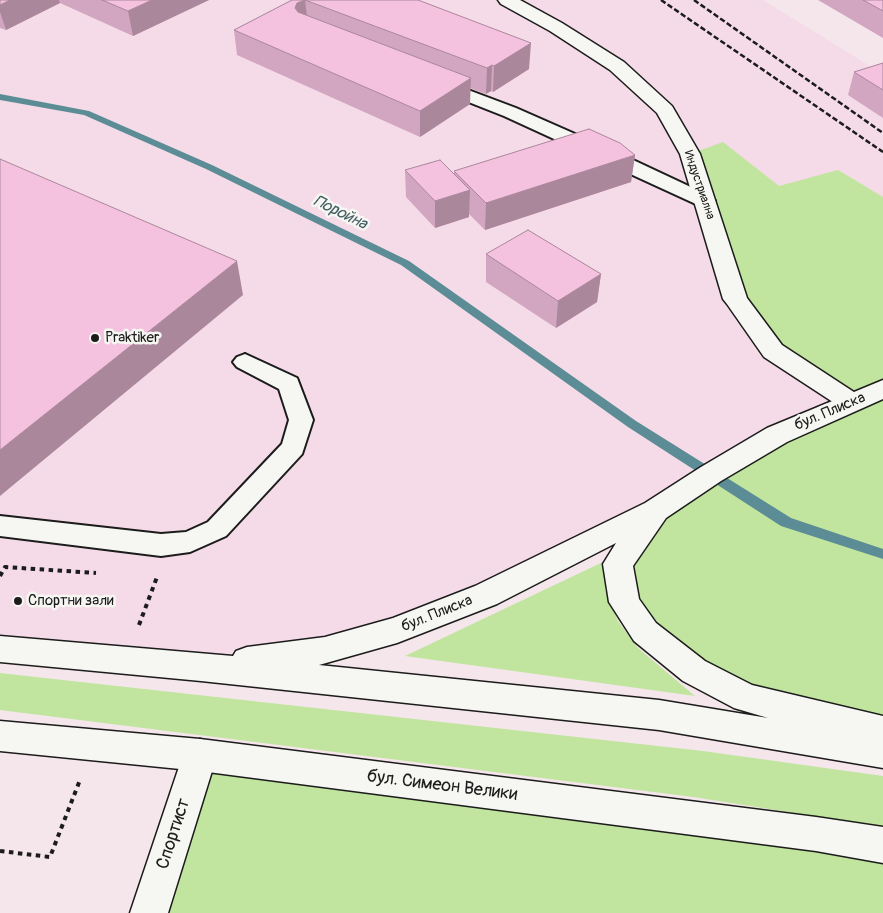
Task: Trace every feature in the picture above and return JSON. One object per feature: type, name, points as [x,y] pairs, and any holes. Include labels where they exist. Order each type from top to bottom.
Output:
[{"type":"main road","name":"Индустриална","points":[[507,0],[556,26],[618,66],[665,110],[690,154],[735,299],[772,352],[851,402]]},
{"type":"main road","name":"бул. Плиска","points":[[201,667],[325,651],[396,630],[486,594],[656,510],[711,474],[777,435],[883,389]]},
{"type":"main road","points":[[656,510],[618,564],[624,602],[645,632],[694,671],[746,698],[883,731]]},
{"type":"main road","points":[[0,649],[201,667],[659,715],[883,752]]},
{"type":"main road","name":"бул. Симеон Велики","points":[[0,736],[200,755],[816,834],[883,845]]},
{"type":"main road","name":"Спортист","points":[[149,913],[200,755]]},
{"type":"lane","points":[[427,80],[519,116],[705,201]]},
{"type":"lane","points":[[0,526],[161,545],[190,542],[217,529],[293,448],[301,420],[289,384],[244,362]]},
{"type":"path","points":[[0,576],[4,567],[78,572]]},
{"type":"path","points":[[126,661],[158,578]]},
{"type":"path","points":[[0,851],[50,857],[94,745]]},
{"type":"shaded area","points":[[0,0],[763,0],[883,74],[883,389],[397,630],[201,667],[0,649]]},
{"type":"green space","points":[[723,142],[779,186],[838,170],[883,197],[883,731],[746,698],[645,632],[618,564],[655,512],[851,402],[773,351],[735,299],[690,154]]},
{"type":"green space","points":[[605,561],[605,590],[618,621],[638,648],[695,696],[405,656]]},
{"type":"green space","points":[[0,673],[703,751],[883,776],[883,827],[693,797],[0,710]]},
{"type":"green space","points":[[200,755],[883,845],[883,913],[149,913]]},
{"type":"building","points":[[0,0],[10,0],[0,5]]},
{"type":"building","points":[[102,0],[152,0],[128,11]]},
{"type":"building","points":[[292,0],[305,0],[297,3],[295,8],[298,12],[471,78],[420,111],[234,30]]},
{"type":"building","points":[[305,0],[418,0],[531,43],[494,66],[492,65],[487,68]]},
{"type":"building","points":[[863,0],[883,0],[883,11]]},
{"type":"building","points":[[883,63],[883,90],[854,72]]},
{"type":"building","points":[[589,129],[620,143],[635,155],[486,203],[454,171]]},
{"type":"building","name":"Praktiker","points":[[0,159],[237,261],[0,450]]},
{"type":"building","points":[[440,160],[470,190],[435,201],[405,170]]},
{"type":"building","points":[[528,230],[601,274],[558,301],[486,254]]},
{"type":"waterway","name":"Поройна","points":[[0,97],[86,113],[209,167],[405,263],[632,424],[786,522],[883,554]]},
{"type":"railway","points":[[661,0],[883,152]]},
{"type":"railway","points":[[694,0],[883,133]]},
{"type":"place","name":"Praktiker","points":[[95,338]]},
{"type":"place","name":"Спортни зали","points":[[18,601]]}]
